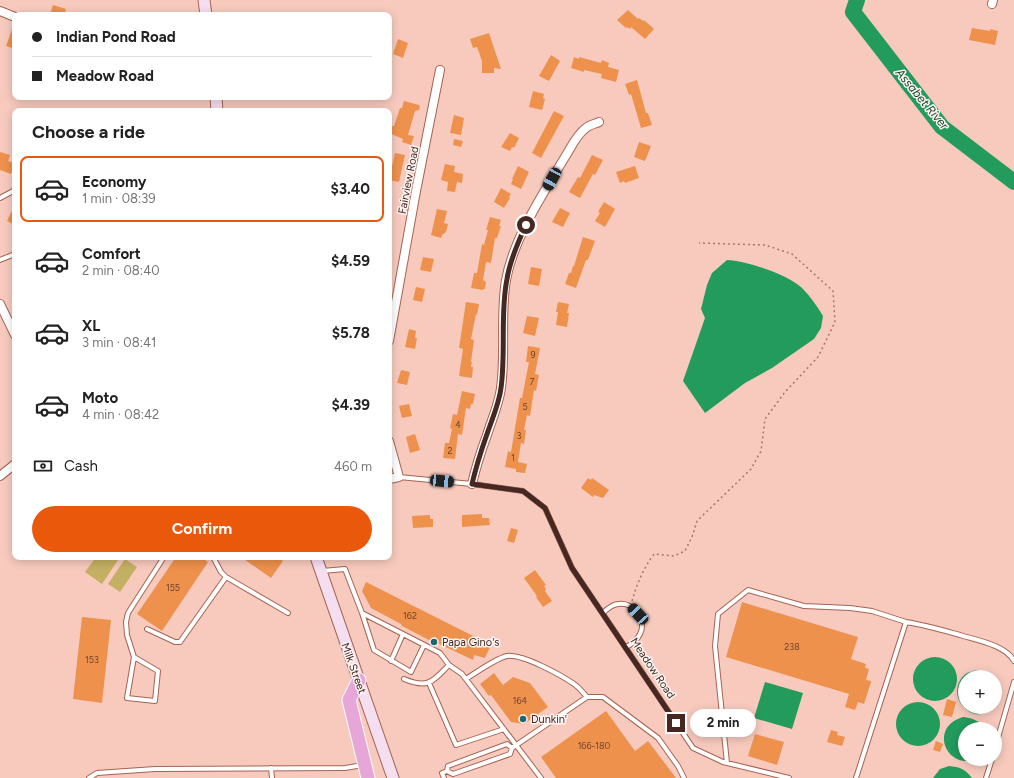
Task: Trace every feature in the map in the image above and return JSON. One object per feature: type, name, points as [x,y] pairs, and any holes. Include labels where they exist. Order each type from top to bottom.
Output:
[{"type":"highway","points":[[360,680],[349,700],[368,778]]},
{"type":"main road","points":[[204,0],[206,12]]},
{"type":"main road","name":"Milk Street","points":[[317,560],[393,778]]},
{"type":"street","points":[[0,11],[12,16]]},
{"type":"street","name":"Fairview Road","points":[[392,324],[440,70]]},
{"type":"street","points":[[472,484],[476,464],[496,408],[501,389],[504,364],[504,297],[506,280],[511,262],[526,225],[580,134],[586,127],[599,122]]},
{"type":"street","points":[[0,304],[11,319]]},
{"type":"street","points":[[392,452],[399,478]]},
{"type":"street","points":[[0,476],[12,466]]},
{"type":"street","name":"Meadow Road","points":[[392,479],[399,478]]},
{"type":"lane","points":[[0,198],[12,192]]},
{"type":"lane","points":[[0,260],[12,255]]},
{"type":"lane","name":"Meadow Road","points":[[399,478],[472,484],[523,491],[545,508],[572,568],[693,748],[728,763],[789,778]]},
{"type":"lane","points":[[134,657],[158,671],[155,702],[127,698],[134,657],[127,635],[126,622],[128,613],[162,560]]},
{"type":"lane","points":[[215,560],[221,572],[226,577],[288,613]]},
{"type":"lane","points":[[320,571],[345,569],[374,650],[411,672],[424,645]]},
{"type":"lane","points":[[147,629],[175,642],[180,642],[226,577]]},
{"type":"lane","points":[[728,763],[715,646],[718,614],[748,590],[804,606],[850,608],[872,611],[906,622],[932,627],[986,642],[1008,653],[1014,661]]},
{"type":"lane","points":[[602,613],[612,606],[619,604],[631,605],[638,614],[642,625],[641,634],[635,642],[626,647]]},
{"type":"lane","points":[[362,613],[440,653],[449,665],[466,678],[515,746],[541,778]]},
{"type":"lane","points":[[856,778],[906,622]]},
{"type":"lane","points":[[391,661],[403,634]]},
{"type":"lane","points":[[466,678],[507,656],[523,658],[550,670],[576,685],[587,697]]},
{"type":"lane","points":[[404,679],[414,684],[429,683],[432,682],[449,665]]},
{"type":"lane","points":[[1002,724],[1014,682]]},
{"type":"lane","points":[[429,683],[456,745],[504,729]]},
{"type":"lane","points":[[447,771],[453,774],[510,754],[515,746],[587,697],[603,697],[658,738],[678,766],[684,778]]},
{"type":"lane","points":[[444,778],[442,773],[447,771],[448,766],[507,744],[515,746]]},
{"type":"lane","points":[[88,778],[97,773],[140,770],[345,768],[365,764]]},
{"type":"lane","points":[[986,778],[990,766]]},
{"type":"lane","points":[[271,768],[272,778]]},
{"type":"path","points":[[631,605],[639,580],[646,565],[654,554],[674,556],[685,551],[692,537],[697,521],[751,468],[760,451],[765,419],[785,392],[818,357],[835,322],[833,291],[792,254],[765,245],[699,243]]},
{"type":"shaded area","points":[[727,260],[766,269],[796,283],[805,291],[823,316],[821,328],[814,339],[772,368],[745,383],[705,413],[683,381],[705,318],[701,309],[707,285],[712,273]]},
{"type":"shaded area","points":[[94,560],[118,560],[102,584],[85,572]]},
{"type":"shaded area","points":[[124,560],[137,567],[120,592],[108,584]]},
{"type":"shaded area","points":[[931,657],[939,657],[951,663],[957,675],[957,683],[951,695],[939,701],[931,701],[919,695],[913,683],[913,675],[919,663]]},
{"type":"shaded area","points":[[765,682],[803,693],[792,729],[754,718]]},
{"type":"shaded area","points":[[914,702],[922,702],[934,708],[940,720],[940,728],[934,740],[922,746],[914,746],[902,740],[896,728],[896,720],[902,708]]},
{"type":"shaded area","points":[[963,717],[978,722],[958,722],[958,760],[952,756],[944,742],[944,734],[948,727],[957,719]]},
{"type":"shaded area","points":[[949,766],[962,769],[972,778],[933,778],[940,769]]},
{"type":"building","points":[[53,5],[66,9],[65,12],[51,12]]},
{"type":"building","points":[[628,10],[638,19],[644,20],[654,29],[645,39],[631,27],[630,29],[627,27],[626,28],[617,20]]},
{"type":"building","points":[[972,28],[998,31],[995,45],[969,40]]},
{"type":"building","points":[[12,30],[12,48],[6,46]]},
{"type":"building","points":[[489,33],[501,69],[494,68],[494,73],[482,73],[482,61],[477,47],[473,48],[470,39]]},
{"type":"building","points":[[398,39],[408,43],[403,58],[393,54]]},
{"type":"building","points":[[551,55],[560,61],[549,81],[539,76]]},
{"type":"building","points":[[574,57],[601,63],[602,60],[609,63],[608,67],[619,70],[616,82],[601,78],[602,74],[584,70],[584,72],[571,68]]},
{"type":"building","points":[[637,80],[646,113],[648,113],[652,125],[641,128],[631,94],[629,95],[625,84]]},
{"type":"building","points":[[533,91],[544,94],[543,98],[545,99],[542,110],[529,107]]},
{"type":"building","points":[[404,101],[419,105],[420,107],[419,110],[415,111],[408,135],[414,136],[411,145],[402,142],[403,139],[392,134],[392,126],[394,126],[400,108],[402,108]]},
{"type":"building","points":[[554,111],[564,116],[541,158],[532,153]]},
{"type":"building","points":[[454,115],[464,118],[461,135],[450,133]]},
{"type":"building","points":[[510,133],[519,138],[514,148],[512,147],[510,151],[501,147]]},
{"type":"building","points":[[454,139],[463,141],[461,147],[453,145]]},
{"type":"building","points":[[639,142],[651,146],[645,161],[634,157]]},
{"type":"building","points":[[0,152],[10,155],[8,161],[12,162],[11,174],[0,170]]},
{"type":"building","points":[[395,153],[405,155],[399,182],[392,181],[392,166]]},
{"type":"building","points":[[592,155],[603,160],[595,175],[593,174],[580,198],[569,192],[578,177],[580,178]]},
{"type":"building","points":[[445,164],[455,166],[454,172],[463,174],[462,183],[457,182],[455,192],[447,191],[448,182],[441,180]]},
{"type":"building","points":[[518,166],[529,172],[521,189],[511,184]]},
{"type":"building","points":[[635,166],[639,178],[625,183],[624,181],[620,183],[616,172]]},
{"type":"building","points":[[501,188],[511,194],[504,208],[494,202]]},
{"type":"building","points":[[604,202],[615,209],[605,227],[595,221]]},
{"type":"building","points":[[560,208],[570,213],[563,227],[552,222]]},
{"type":"building","points":[[437,209],[447,211],[444,223],[448,224],[446,232],[441,238],[431,235]]},
{"type":"building","points":[[12,210],[12,224],[7,221]]},
{"type":"building","points":[[490,217],[501,220],[499,226],[501,226],[497,238],[495,238],[491,263],[486,262],[483,280],[486,282],[485,289],[471,288],[474,273],[477,273],[482,244],[484,245]]},
{"type":"building","points":[[583,237],[595,241],[588,260],[586,260],[576,288],[565,284],[569,273],[571,273],[574,266]]},
{"type":"building","points":[[423,257],[434,259],[431,272],[420,270]]},
{"type":"building","points":[[531,267],[542,269],[539,286],[528,284]]},
{"type":"building","points":[[416,287],[425,289],[422,302],[413,300]]},
{"type":"building","points":[[466,302],[479,304],[471,339],[474,340],[471,362],[471,367],[473,367],[472,378],[459,376],[463,349],[459,348]]},
{"type":"building","points":[[558,302],[569,304],[567,313],[569,313],[567,327],[556,325]]},
{"type":"building","points":[[527,316],[539,318],[535,336],[523,333]]},
{"type":"building","points":[[409,329],[416,331],[415,338],[417,338],[415,349],[405,347]]},
{"type":"building","points":[[528,346],[540,348],[535,374],[539,375],[536,391],[534,390],[530,416],[527,415],[524,430],[526,430],[524,444],[521,443],[518,462],[527,464],[525,473],[516,472],[516,469],[505,467],[508,451],[511,452],[520,398],[522,398],[529,362],[526,362]]},
{"type":"building","points":[[401,370],[410,372],[407,385],[397,383]]},
{"type":"building","points":[[462,391],[475,394],[473,404],[471,404],[470,409],[466,408],[462,435],[458,434],[455,459],[443,458],[445,443],[449,443],[453,414],[457,415]]},
{"type":"building","points":[[409,404],[412,416],[402,418],[399,406]]},
{"type":"building","points":[[415,434],[420,450],[410,453],[406,437]]},
{"type":"building","points":[[588,478],[591,480],[592,478],[609,490],[603,498],[594,495],[593,497],[581,488]]},
{"type":"building","points":[[482,514],[482,518],[489,518],[490,525],[462,527],[462,515]]},
{"type":"building","points":[[430,515],[430,519],[433,519],[433,527],[413,528],[412,516]]},
{"type":"building","points":[[511,528],[518,530],[514,543],[507,541]]},
{"type":"building","points":[[174,560],[205,560],[208,562],[162,631],[137,614]]},
{"type":"building","points":[[245,560],[283,561],[271,578]]},
{"type":"building","points":[[535,570],[546,585],[544,586],[546,589],[545,591],[552,601],[543,607],[524,578]]},
{"type":"building","points":[[366,582],[491,645],[485,658],[474,655],[473,660],[431,641],[371,608],[362,591]]},
{"type":"building","points":[[742,602],[858,637],[851,659],[866,664],[865,668],[869,669],[866,680],[871,681],[864,704],[858,702],[855,710],[845,707],[849,694],[726,657]]},
{"type":"building","points":[[82,617],[111,620],[102,703],[73,699]]},
{"type":"building","points":[[494,673],[503,685],[513,677],[530,683],[548,707],[524,724],[511,722],[491,695],[489,696],[480,684]]},
{"type":"building","points":[[947,699],[956,702],[952,717],[943,715]]},
{"type":"building","points":[[606,711],[635,751],[648,741],[676,778],[556,778],[541,757]]},
{"type":"building","points":[[831,730],[838,732],[837,735],[845,737],[842,746],[827,742]]},
{"type":"building","points":[[755,734],[784,742],[777,765],[748,756]]},
{"type":"building","points":[[936,741],[943,744],[940,752],[933,750]]},
{"type":"waterway","name":"Assabet River","points":[[857,0],[853,12],[942,127],[1014,182]]},
{"type":"place","name":"Papa Gino's","points":[[434,642]]},
{"type":"place","name":"Dunkin'","points":[[523,719]]},
{"type":"route","points":[[526,225],[519,240],[506,280],[504,297],[504,364],[501,389],[496,408],[476,464],[472,484],[523,491],[545,508],[572,568],[676,723]]}]
